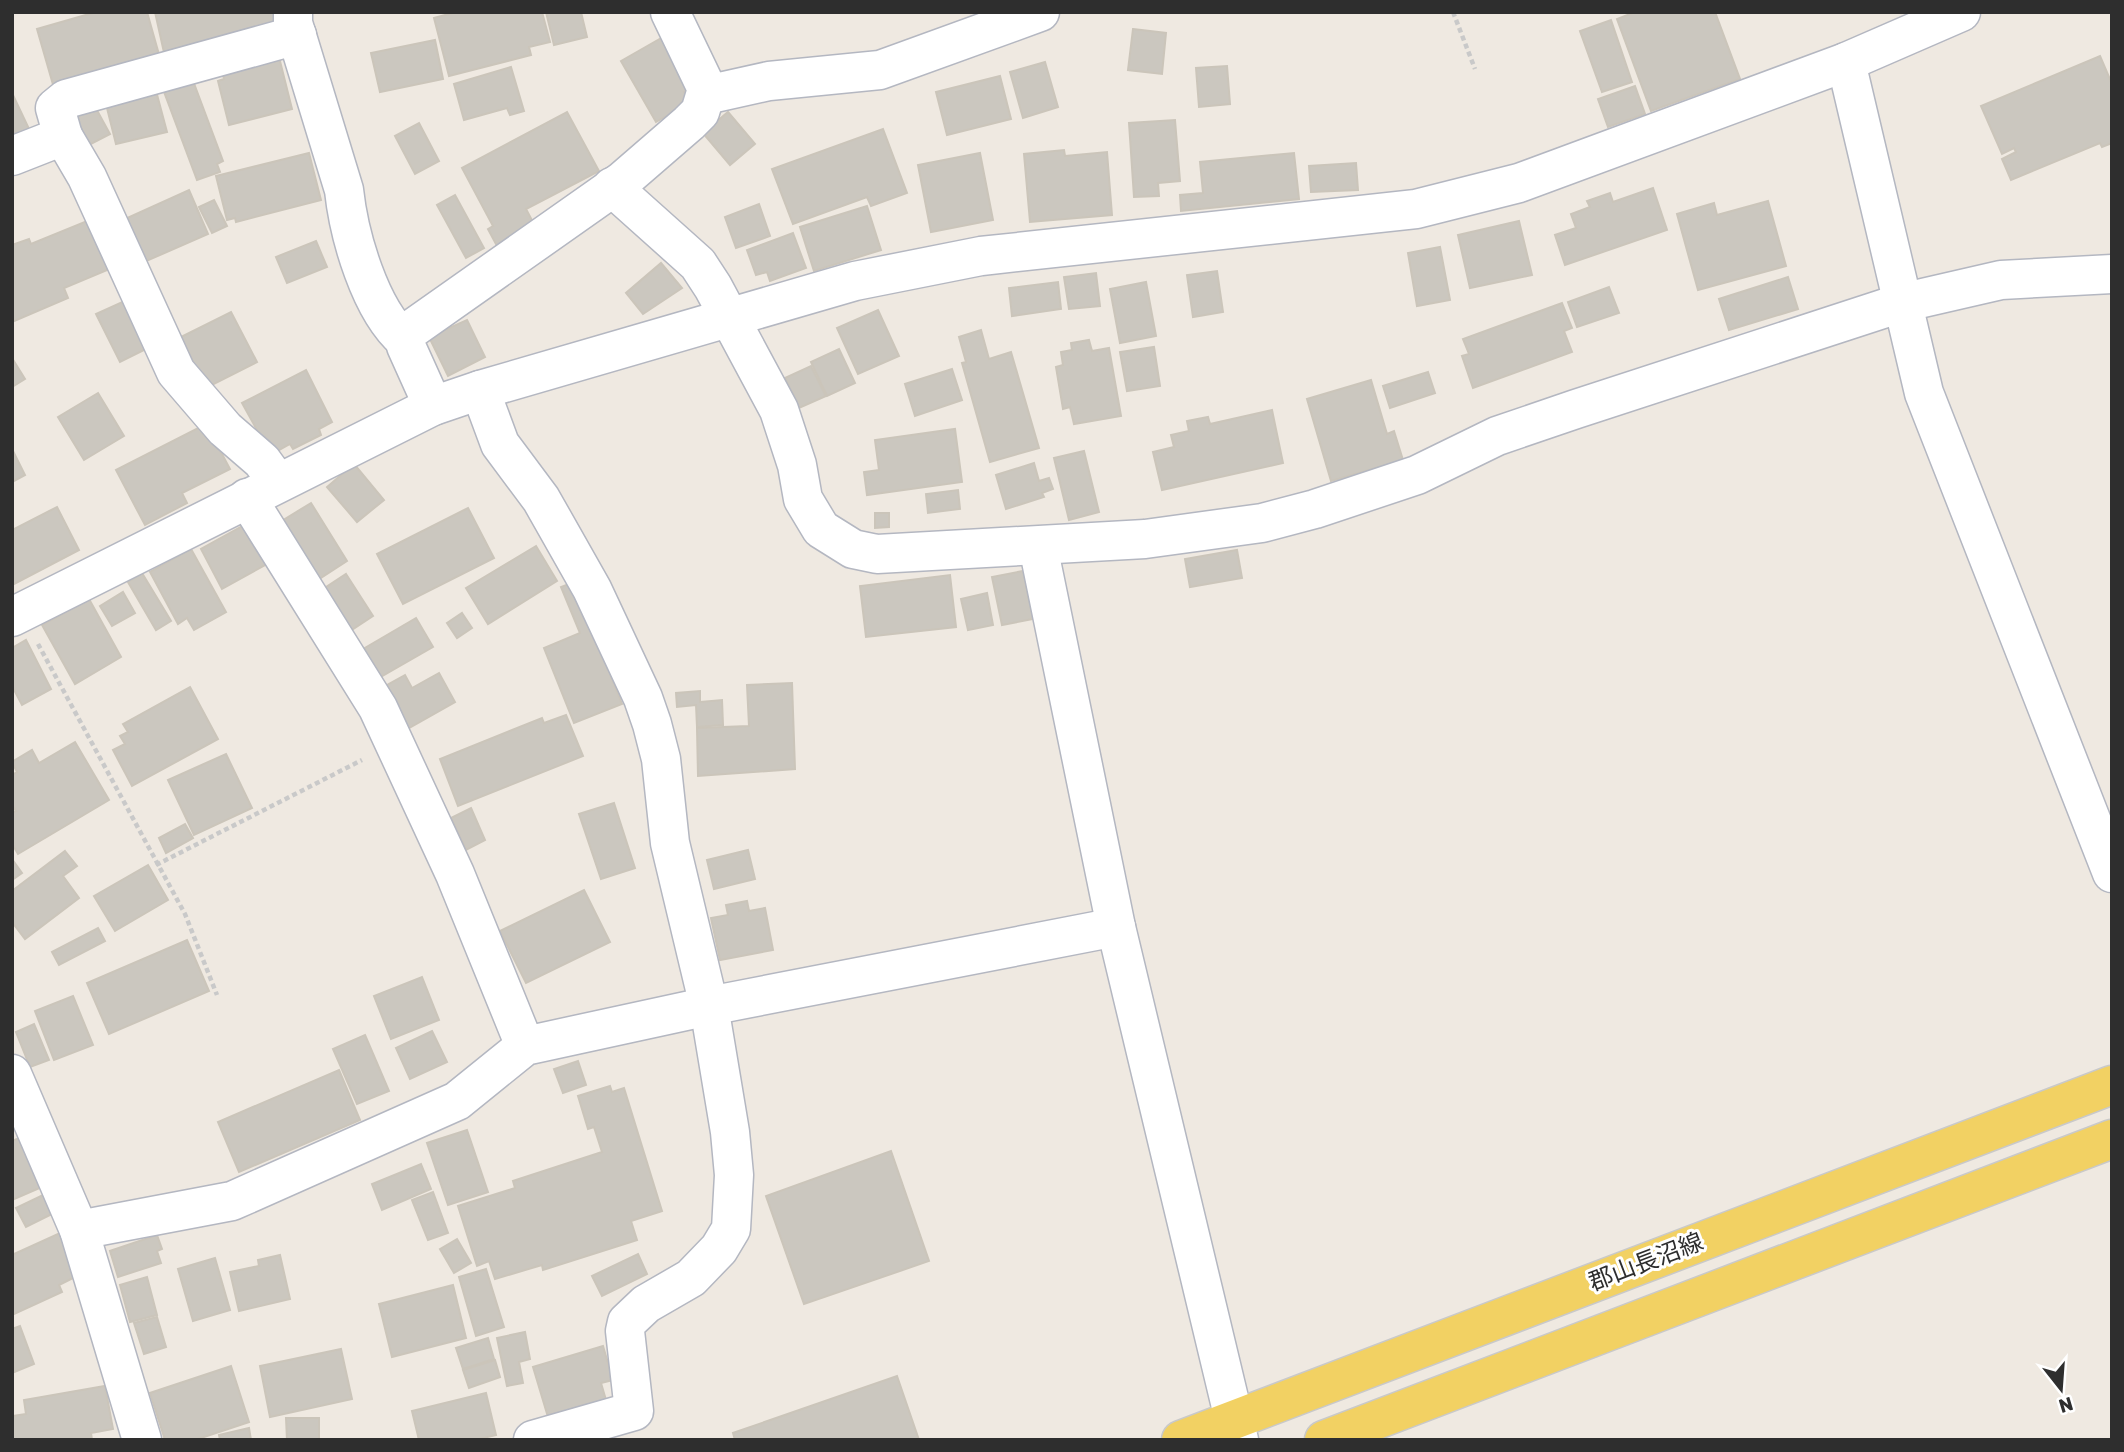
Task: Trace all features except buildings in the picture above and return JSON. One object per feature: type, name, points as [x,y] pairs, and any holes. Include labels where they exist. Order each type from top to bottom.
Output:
[{"type":"main road","name":"郡山長沼線","points":[[1181,1440],[1237,1430],[2112,1085]]},
{"type":"main road","name":"郡山長沼線","points":[[1324,1440],[2112,1139]]},
{"type":"street","points":[[405,340],[409,331],[612,187],[700,112],[706,95],[704,81],[670,12]]},
{"type":"street","points":[[706,95],[769,81],[880,70],[1040,12]]},
{"type":"street","points":[[16,615],[433,406],[480,390],[855,281],[981,256],[1416,209],[1519,183],[1846,62],[1961,12]]},
{"type":"street","points":[[433,406],[405,340],[393,330],[378,307],[295,24],[66,99],[55,108],[63,136],[87,177],[176,372],[225,429],[262,461],[263,490],[378,708],[455,874],[525,1046]]},
{"type":"street","points":[[1846,62],[1924,393],[2112,873]]},
{"type":"street","points":[[12,156],[63,136]]},
{"type":"street","points":[[612,187],[698,264],[779,410],[797,465],[803,499],[821,529],[853,549],[877,554],[1145,539],[1220,531],[1315,509],[1417,475],[1497,436],[1901,303],[2001,280],[2112,274]]},
{"type":"street","points":[[480,390],[500,444],[541,499],[592,589],[643,698],[661,759],[670,844],[709,1006],[733,1165],[731,1229],[719,1249],[691,1278],[629,1317],[625,1331],[638,1425],[533,1440]]},
{"type":"street","points":[[1038,546],[1116,927],[1237,1430]]},
{"type":"street","points":[[79,1230],[232,1201],[457,1101],[525,1046],[709,1006],[1116,927]]},
{"type":"street","points":[[12,1074],[79,1230],[142,1440]]},
{"type":"path","points":[[1453,12],[1475,69]]},
{"type":"path","points":[[16,615],[185,914],[217,995]]},
{"type":"path","points":[[156,865],[394,744]]}]
